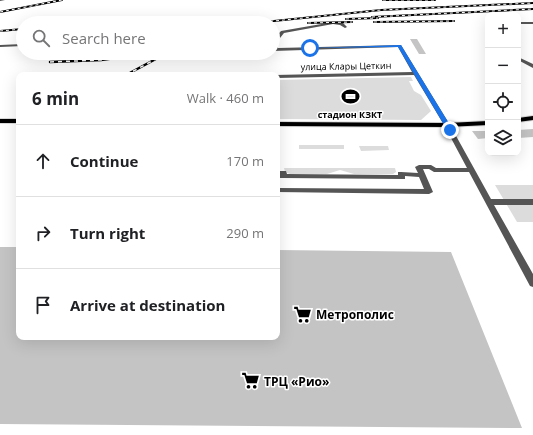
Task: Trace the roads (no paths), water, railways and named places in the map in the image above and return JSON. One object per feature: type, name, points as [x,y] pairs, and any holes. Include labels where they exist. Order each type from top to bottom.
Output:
[{"type":"main road","points":[[521,120],[533,118]]},
{"type":"main road","points":[[0,121],[16,121]]},
{"type":"main road","points":[[280,124],[447,125],[485,123]]},
{"type":"street","points":[[280,34],[333,23],[341,24],[345,27]]},
{"type":"street","points":[[521,23],[533,23]]},
{"type":"street","points":[[0,46],[16,45]]},
{"type":"street","points":[[280,50],[399,46],[447,125],[533,282]]},
{"type":"street","points":[[521,60],[533,66]]},
{"type":"street","name":"улица Клары Цеткин","points":[[280,76],[416,73]]},
{"type":"street","points":[[280,190],[429,192],[419,167],[431,167],[434,170],[471,170]]},
{"type":"street","points":[[280,172],[283,173],[283,176],[370,177],[402,177],[401,174],[422,174]]},
{"type":"street","points":[[314,176],[316,191]]},
{"type":"street","points":[[370,177],[374,191]]},
{"type":"street","points":[[488,202],[533,202]]},
{"type":"railway","points":[[0,12],[62,0]]},
{"type":"railway","points":[[383,0],[435,0]]},
{"type":"railway","points":[[280,20],[381,10],[533,3]]},
{"type":"railway","points":[[372,17],[533,9]]},
{"type":"railway","points":[[346,19],[378,18]]},
{"type":"railway","points":[[374,22],[454,21]]},
{"type":"railway","points":[[308,23],[352,22]]},
{"type":"railway","points":[[0,31],[16,30]]},
{"type":"railway","points":[[50,62],[101,60]]},
{"type":"railway","points":[[132,72],[154,60]]},
{"type":"place","name":"стадион КЗКТ","points":[[350,97]]},
{"type":"place","name":"Метрополис","points":[[303,314]]},
{"type":"place","name":"ТРЦ «Рио»","points":[[251,381]]}]
